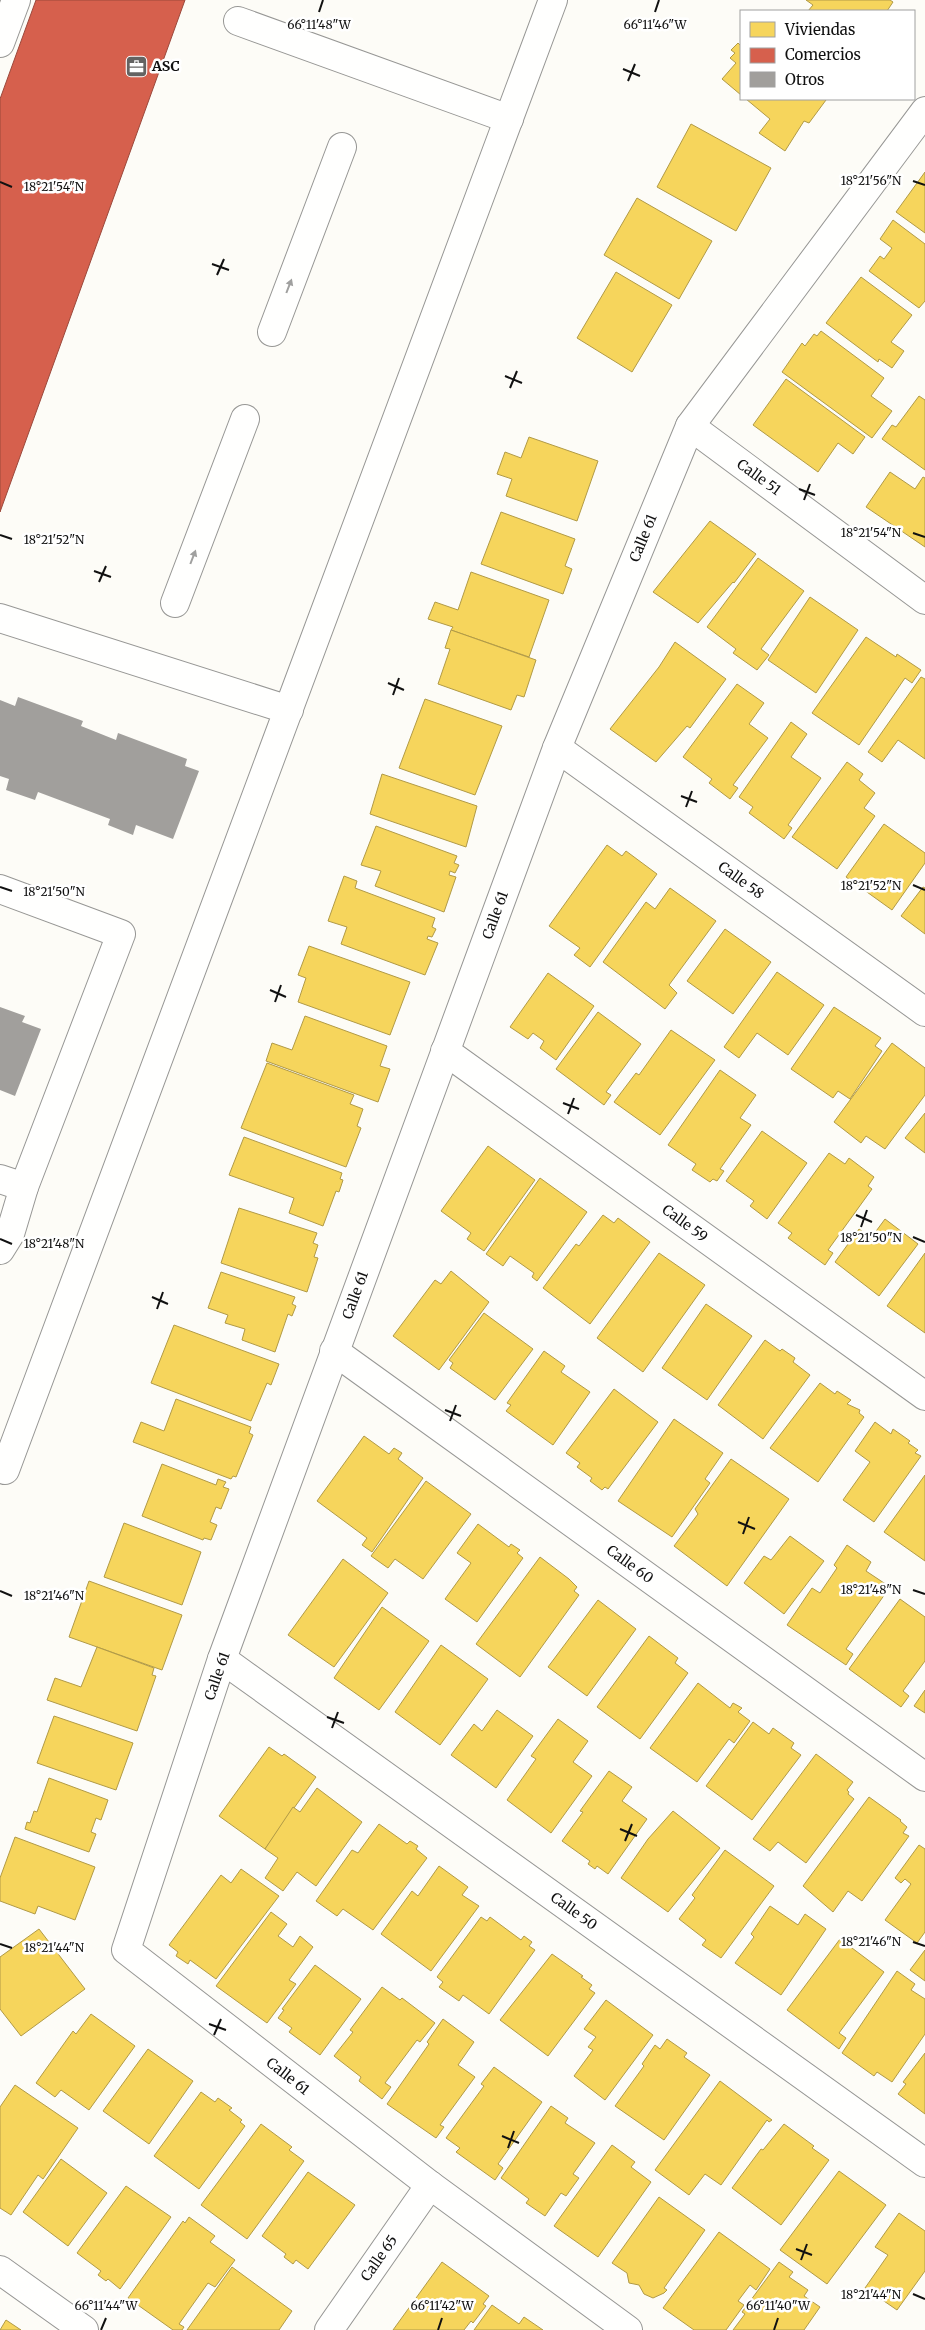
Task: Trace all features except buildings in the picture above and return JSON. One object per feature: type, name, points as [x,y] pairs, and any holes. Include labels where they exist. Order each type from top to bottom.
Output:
[{"type":"street","points":[[0,44],[16,0]]},
{"type":"street","points":[[0,1468],[5,1470],[553,0]]},
{"type":"street","points":[[238,21],[509,118]]},
{"type":"street","name":"Calle 61","points":[[628,2330],[430,2185],[126,1950],[222,1659],[557,748],[690,426],[925,112]]},
{"type":"street","points":[[272,332],[342,147]]},
{"type":"street","points":[[176,603],[245,419]]},
{"type":"street","name":"Calle 51","points":[[690,426],[925,600]]},
{"type":"street","points":[[0,618],[289,710]]},
{"type":"street","name":"Calle 58","points":[[557,748],[925,1012]]},
{"type":"street","points":[[0,889],[121,934],[12,1183],[10,1234],[0,1250]]},
{"type":"street","name":"Calle 59","points":[[446,1051],[925,1396]]},
{"type":"street","name":"Calle 60","points":[[334,1351],[925,1777]]},
{"type":"street","name":"Calle 50","points":[[222,1659],[925,2163]]},
{"type":"street","name":"Calle 65","points":[[329,2330],[430,2185]]},
{"type":"street","points":[[0,2270],[84,2330]]},
{"type":"place","name":"ASC","points":[[136,66]]}]
